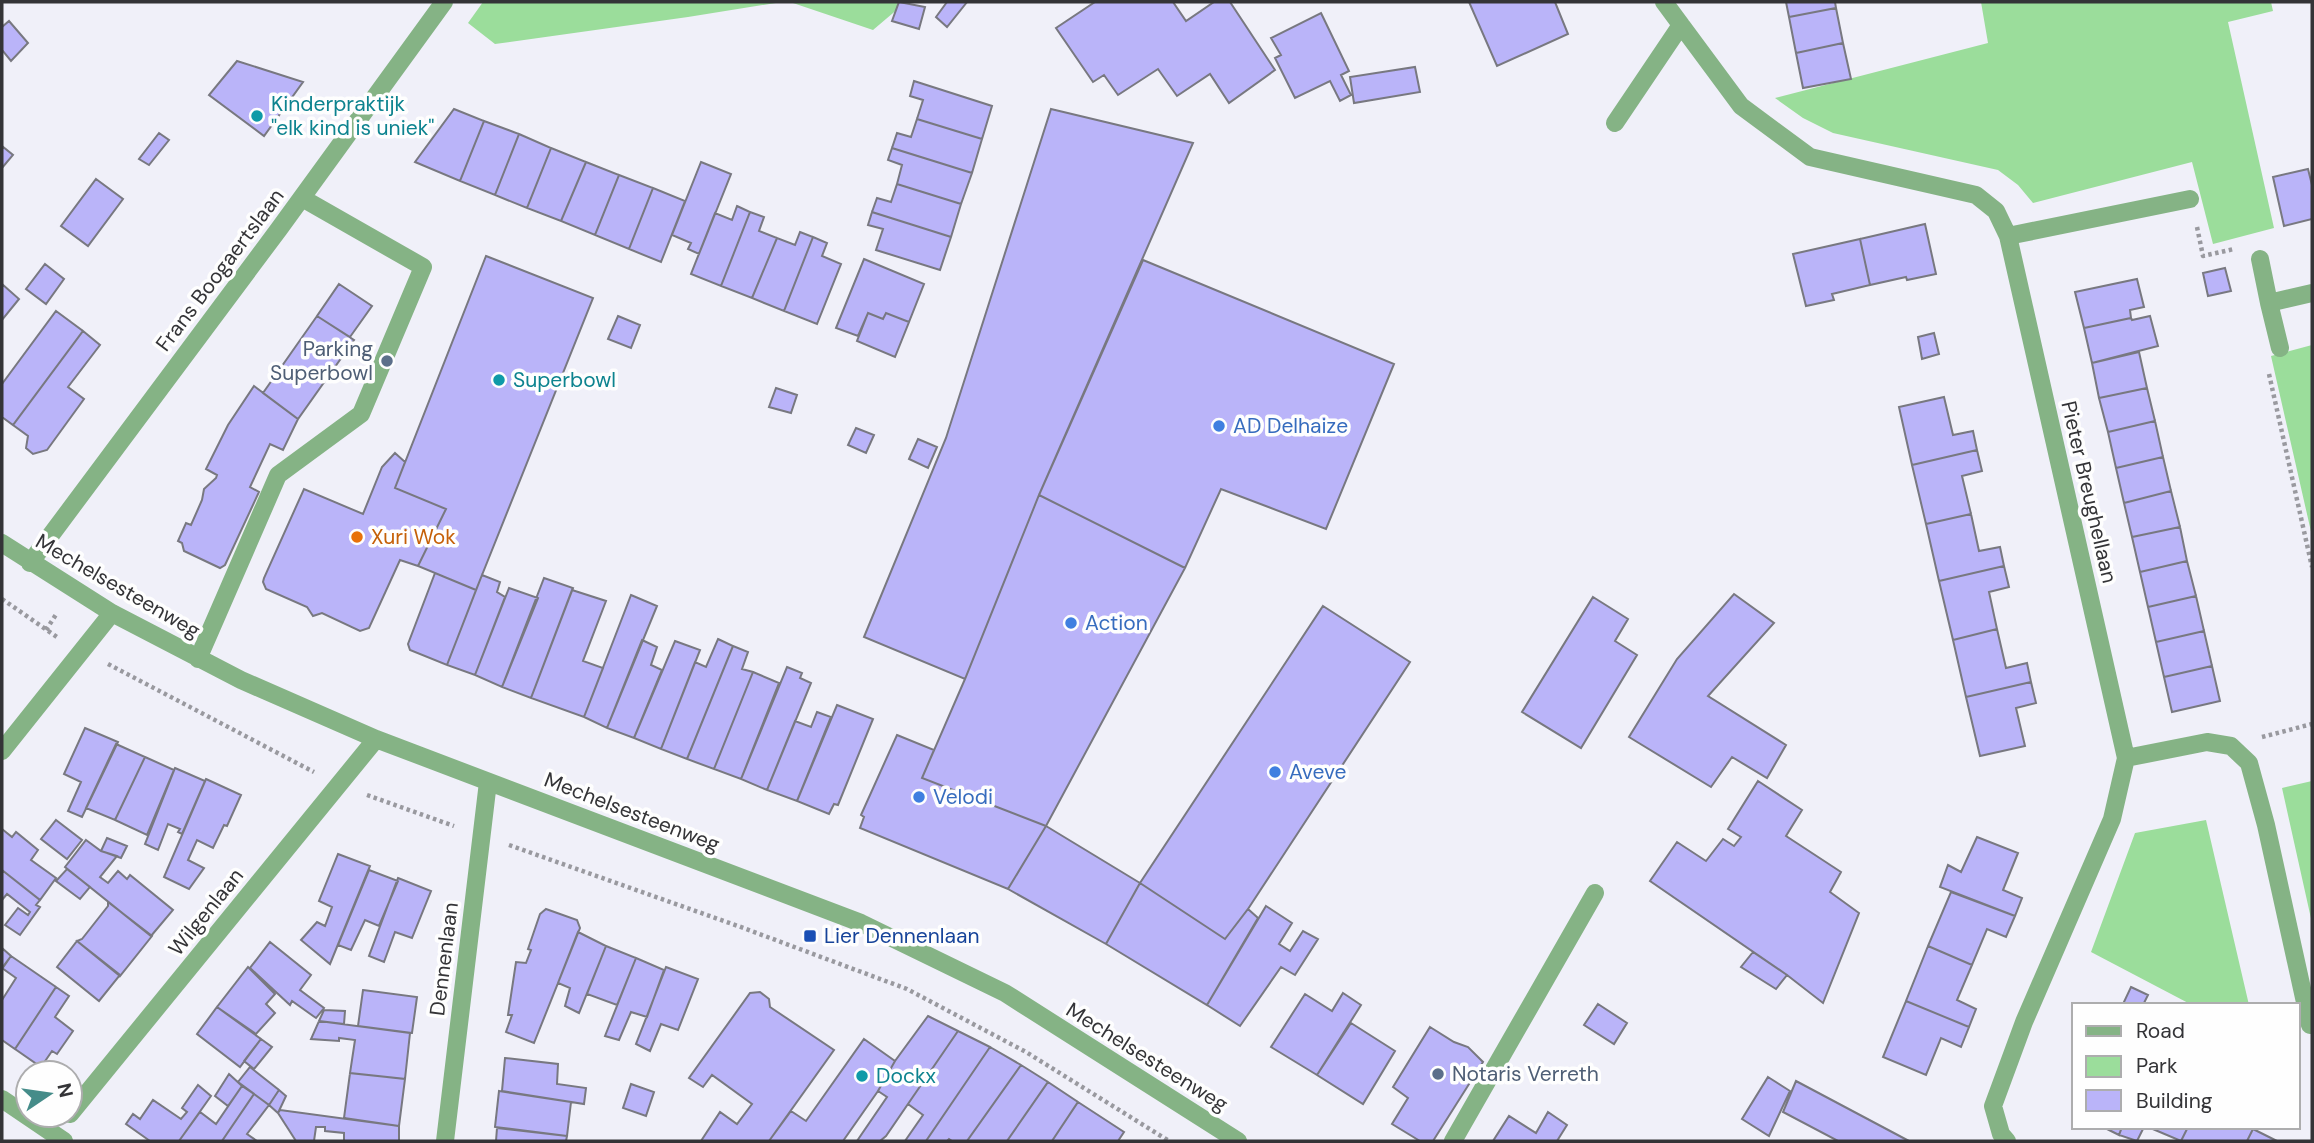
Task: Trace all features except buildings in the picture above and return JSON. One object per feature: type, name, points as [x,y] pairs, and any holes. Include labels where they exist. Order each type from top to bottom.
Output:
[{"type":"street","name":"Frans Boogaertslaan","points":[[30,563],[302,198],[444,2]]},
{"type":"street","name":"Pieter Breughellaan","points":[[1664,2],[1741,106],[1810,157],[1976,195],[1996,211],[2008,236],[2126,758],[2112,819],[2024,1022],[1993,1106],[2001,1134],[2007,1141]]},
{"type":"street","points":[[1615,123],[1681,24]]},
{"type":"street","points":[[198,659],[278,475],[361,414],[423,267],[302,198]]},
{"type":"street","points":[[2008,236],[2190,199]]},
{"type":"street","points":[[2260,259],[2280,348]]},
{"type":"street","points":[[2269,303],[2312,293]]},
{"type":"street","name":"Mechelsesteenweg","points":[[2,543],[111,613],[198,659],[376,739],[861,923],[1005,993],[1238,1141]]},
{"type":"street","points":[[2,751],[111,613]]},
{"type":"street","name":"Wilgenlaan","points":[[84,1098],[376,739]]},
{"type":"street","points":[[2126,758],[2207,742],[2231,746],[2249,762],[2266,825],[2310,1026]]},
{"type":"street","name":"Dennenlaan","points":[[445,1141],[488,782]]},
{"type":"street","points":[[1453,1141],[1595,893]]},
{"type":"street","points":[[2,1099],[55,1139]]},
{"type":"path","points":[[2190,199],[2203,256],[2256,244],[2260,259]]},
{"type":"path","points":[[2280,348],[2264,351],[2312,567]]},
{"type":"path","points":[[2,599],[82,651],[338,785],[738,926],[907,989],[1026,1052],[1169,1141]]},
{"type":"path","points":[[2231,746],[2312,724]]},
{"type":"green space","points":[[483,2],[782,2],[495,44],[468,23]]},
{"type":"green space","points":[[790,2],[906,2],[873,30]]},
{"type":"green space","points":[[1981,2],[2271,2],[2273,11],[2228,22],[2274,228],[2213,244],[2192,162],[2033,203],[2018,185],[1998,170],[1833,133],[1803,118],[1775,98],[1988,43]]},
{"type":"green space","points":[[2312,345],[2312,536],[2271,356]]},
{"type":"green space","points":[[2312,781],[2312,923],[2282,788]]},
{"type":"green space","points":[[2206,820],[2249,1003],[2188,1003],[2091,952],[2135,833]]},
{"type":"place","name":"Kinderpraktijk \"elk kind is uniek\"","points":[[257,116]]},
{"type":"place","name":"Parking Superbowl","points":[[387,361]]},
{"type":"place","name":"Superbowl","points":[[499,380]]},
{"type":"place","name":"AD Delhaize","points":[[1219,426]]},
{"type":"place","name":"Xuri Wok","points":[[357,537]]},
{"type":"place","name":"Action","points":[[1071,623]]},
{"type":"place","name":"Aveve","points":[[1275,772]]},
{"type":"place","name":"Velodi","points":[[919,797]]},
{"type":"place","name":"Lier Dennenlaan","points":[[810,936]]},
{"type":"place","name":"Notaris Verreth","points":[[1438,1074]]},
{"type":"place","name":"Dockx","points":[[862,1076]]}]
